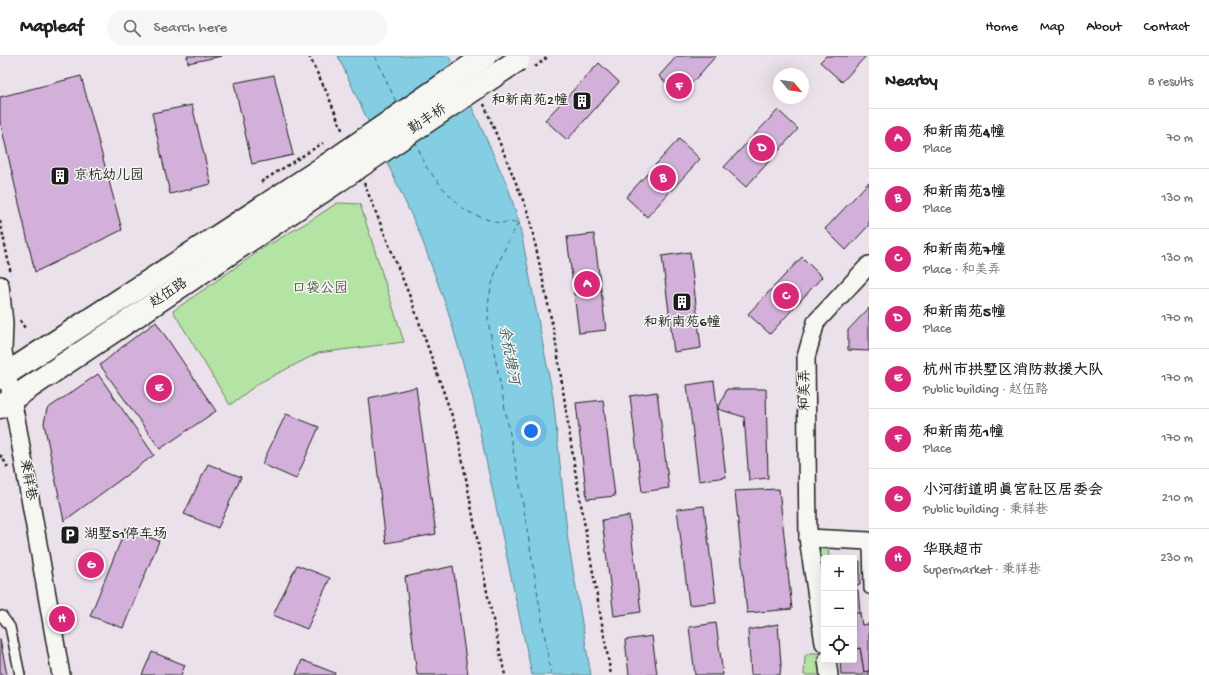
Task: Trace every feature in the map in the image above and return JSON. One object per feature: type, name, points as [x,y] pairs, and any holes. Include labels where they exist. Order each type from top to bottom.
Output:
[{"type":"main road","name":"勤丰桥","points":[[331,174],[485,56]]},
{"type":"main road","name":"勤丰桥","points":[[331,174],[521,58]]},
{"type":"main road","name":"赵伍路","points":[[4,376],[331,174]]},
{"type":"main road","name":"赵伍路","points":[[6,404],[331,174]]},
{"type":"street","name":"和美弄","points":[[822,627],[808,538],[806,357],[816,322],[869,265]]},
{"type":"street","name":"秉祥巷","points":[[0,285],[4,323],[3,351],[6,404],[17,424],[61,675]]},
{"type":"street","points":[[808,538],[868,541]]},
{"type":"street","points":[[827,663],[829,675]]},
{"type":"lane","points":[[868,541],[869,589]]},
{"type":"lane","points":[[0,617],[2,616],[10,627],[20,675]]},
{"type":"path","points":[[309,56],[327,93],[345,136]]},
{"type":"path","points":[[481,99],[529,215],[555,337],[575,470],[611,675]]},
{"type":"path","points":[[261,182],[323,143]]},
{"type":"path","points":[[363,179],[412,302],[457,430],[487,592],[505,675]]},
{"type":"green space","name":"口袋公园","points":[[337,203],[360,204],[404,342],[318,353],[259,383],[230,405],[173,311],[265,247]]},
{"type":"green space","points":[[813,549],[828,549],[829,555],[821,555],[821,586]]},
{"type":"green space","points":[[809,653],[819,653],[822,675],[804,675],[805,656]]},
{"type":"water","name":"余杭塘河","points":[[338,56],[449,56],[508,187],[519,222],[553,396],[568,541],[591,675],[532,675],[473,399],[448,311],[420,234]]},
{"type":"building","points":[[187,56],[222,56],[188,63]]},
{"type":"building","points":[[677,56],[716,56],[680,96],[659,76]]},
{"type":"building","points":[[826,56],[866,56],[842,82],[820,62]]},
{"type":"building","name":"和新南苑2幢","points":[[599,63],[619,82],[567,140],[545,120]]},
{"type":"building","points":[[274,75],[293,155],[252,164],[234,83]]},
{"type":"building","name":"京杭幼儿园","points":[[81,76],[122,230],[35,272],[0,121],[0,97]]},
{"type":"building","points":[[192,105],[211,184],[170,194],[152,113]]},
{"type":"building","points":[[778,110],[798,129],[746,187],[724,167]]},
{"type":"building","points":[[679,139],[700,159],[647,217],[626,197]]},
{"type":"building","points":[[869,182],[869,225],[846,250],[825,229]]},
{"type":"building","points":[[594,234],[606,330],[579,333],[567,237]]},
{"type":"building","name":"和新南苑6幢","points":[[690,252],[701,348],[674,352],[662,256]]},
{"type":"building","points":[[802,257],[822,277],[770,334],[748,314]]},
{"type":"building","points":[[869,308],[869,351],[848,350],[848,330]]},
{"type":"building","points":[[156,322],[216,411],[160,449],[100,365]]},
{"type":"building","points":[[98,374],[154,455],[64,521],[44,423],[47,409]]},
{"type":"building","points":[[714,381],[726,477],[699,481],[687,385]]},
{"type":"building","points":[[416,387],[436,534],[386,543],[369,398]]},
{"type":"building","points":[[727,389],[766,389],[768,478],[749,480],[744,417],[718,409]]},
{"type":"building","points":[[657,392],[669,488],[642,492],[630,396]]},
{"type":"building","points":[[603,400],[615,496],[587,499],[576,403]]},
{"type":"building","points":[[286,414],[319,427],[296,479],[262,464]]},
{"type":"building","points":[[208,464],[241,477],[218,528],[184,514]]},
{"type":"building","points":[[779,489],[792,609],[747,613],[735,491]]},
{"type":"building","points":[[704,506],[716,602],[689,605],[677,509]]},
{"type":"building","points":[[629,516],[641,612],[614,616],[602,520]]},
{"type":"building","points":[[126,528],[159,541],[123,628],[90,616]]},
{"type":"building","points":[[857,560],[860,561],[860,585],[857,585]]},
{"type":"building","points":[[297,565],[330,578],[307,629],[273,615]]},
{"type":"building","points":[[453,566],[468,675],[417,675],[405,577]]},
{"type":"building","points":[[857,590],[858,590],[860,613],[857,613]]},
{"type":"building","points":[[857,613],[860,613],[862,625],[869,624],[869,671],[864,672],[860,648],[857,649]]},
{"type":"building","points":[[716,623],[723,675],[695,675],[689,627]]},
{"type":"building","points":[[778,624],[781,664],[780,675],[751,675],[748,630]]},
{"type":"building","points":[[652,636],[657,675],[629,675],[625,640]]},
{"type":"building","points":[[0,639],[7,675],[0,675]]},
{"type":"building","points":[[860,648],[864,672],[869,671],[869,675],[841,675],[840,663],[857,663],[857,649]]},
{"type":"building","points":[[152,652],[185,665],[181,675],[142,675]]},
{"type":"building","points":[[302,660],[335,673],[334,675],[296,675]]},
{"type":"ferry route","points":[[375,56],[397,104]]},
{"type":"ferry route","points":[[415,141],[427,168],[447,193],[466,211],[499,223],[519,222],[504,250],[493,279],[488,307],[488,321],[520,486],[551,675]]},
{"type":"place","name":"和新南苑1幢","points":[[679,86]]},
{"type":"place","name":"和新南苑2幢","points":[[582,101]]},
{"type":"place","name":"和新南苑5幢","points":[[762,148]]},
{"type":"place","name":"京杭幼儿园","points":[[60,176]]},
{"type":"place","name":"和新南苑3幢","points":[[663,178]]},
{"type":"place","name":"和新南苑4幢","points":[[587,284]]},
{"type":"place","name":"和新南苑7幢","points":[[786,296]]},
{"type":"place","name":"和新南苑6幢","points":[[682,302]]},
{"type":"place","name":"杭州市拱墅区消防救援大队","points":[[159,388]]},
{"type":"place","name":"湖墅51停车场","points":[[70,535]]},
{"type":"place","name":"小河街道明真宫社区居委会","points":[[91,565]]},
{"type":"place","name":"华联超市","points":[[62,619]]}]
